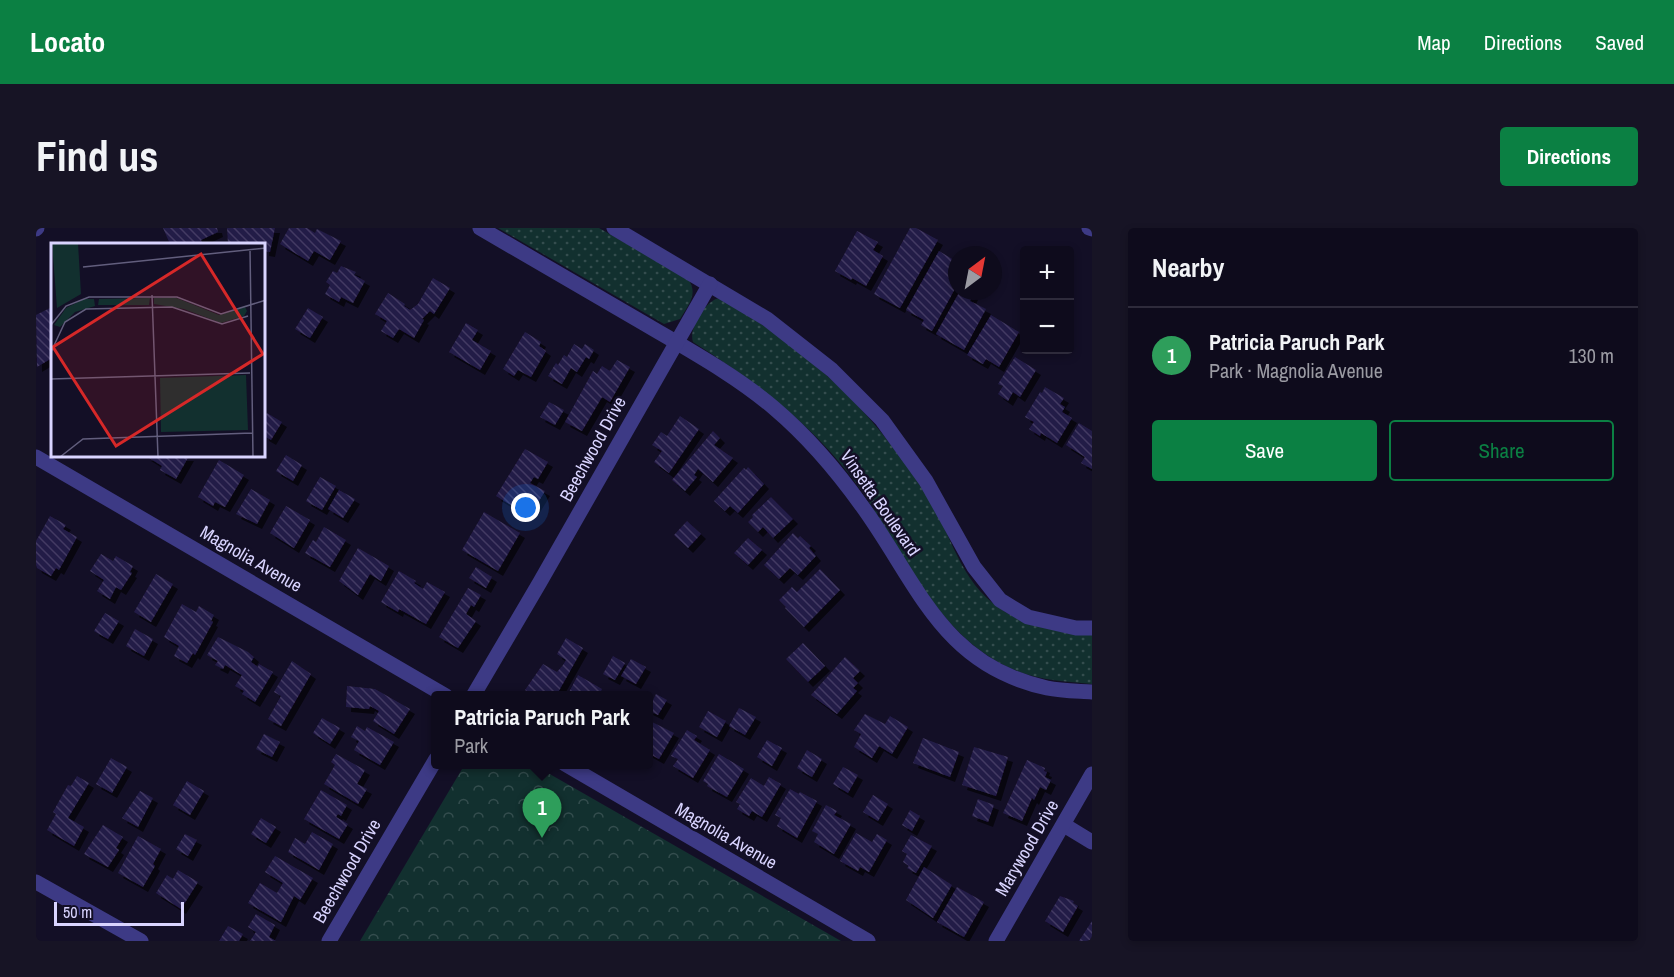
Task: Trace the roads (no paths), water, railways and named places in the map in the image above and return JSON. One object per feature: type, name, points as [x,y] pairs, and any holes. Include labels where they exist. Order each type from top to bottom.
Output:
[{"type":"street","name":"Vinsetta Boulevard","points":[[480,228],[676,342],[731,376],[774,409],[824,458],[863,506],[931,613],[950,636],[973,655],[1000,671],[1022,680],[1048,688],[1092,692]]},
{"type":"street","points":[[614,228],[767,319],[832,370],[882,420],[926,481],[974,567],[1000,600],[1028,617],[1076,628],[1092,628]]},
{"type":"street","name":"Beechwood Drive","points":[[476,691],[710,284]]},
{"type":"street","name":"Magnolia Avenue","points":[[36,457],[437,691]]},
{"type":"street","name":"Beechwood Drive","points":[[328,941],[431,766]]},
{"type":"street","name":"Magnolia Avenue","points":[[572,769],[868,941]]},
{"type":"street","name":"Marywood Drive","points":[[996,941],[1092,774]]},
{"type":"street","points":[[1064,825],[1092,843]]},
{"type":"street","points":[[36,882],[141,941]]},
{"type":"place","name":"Patricia Paruch Park","points":[[542,838]]}]
